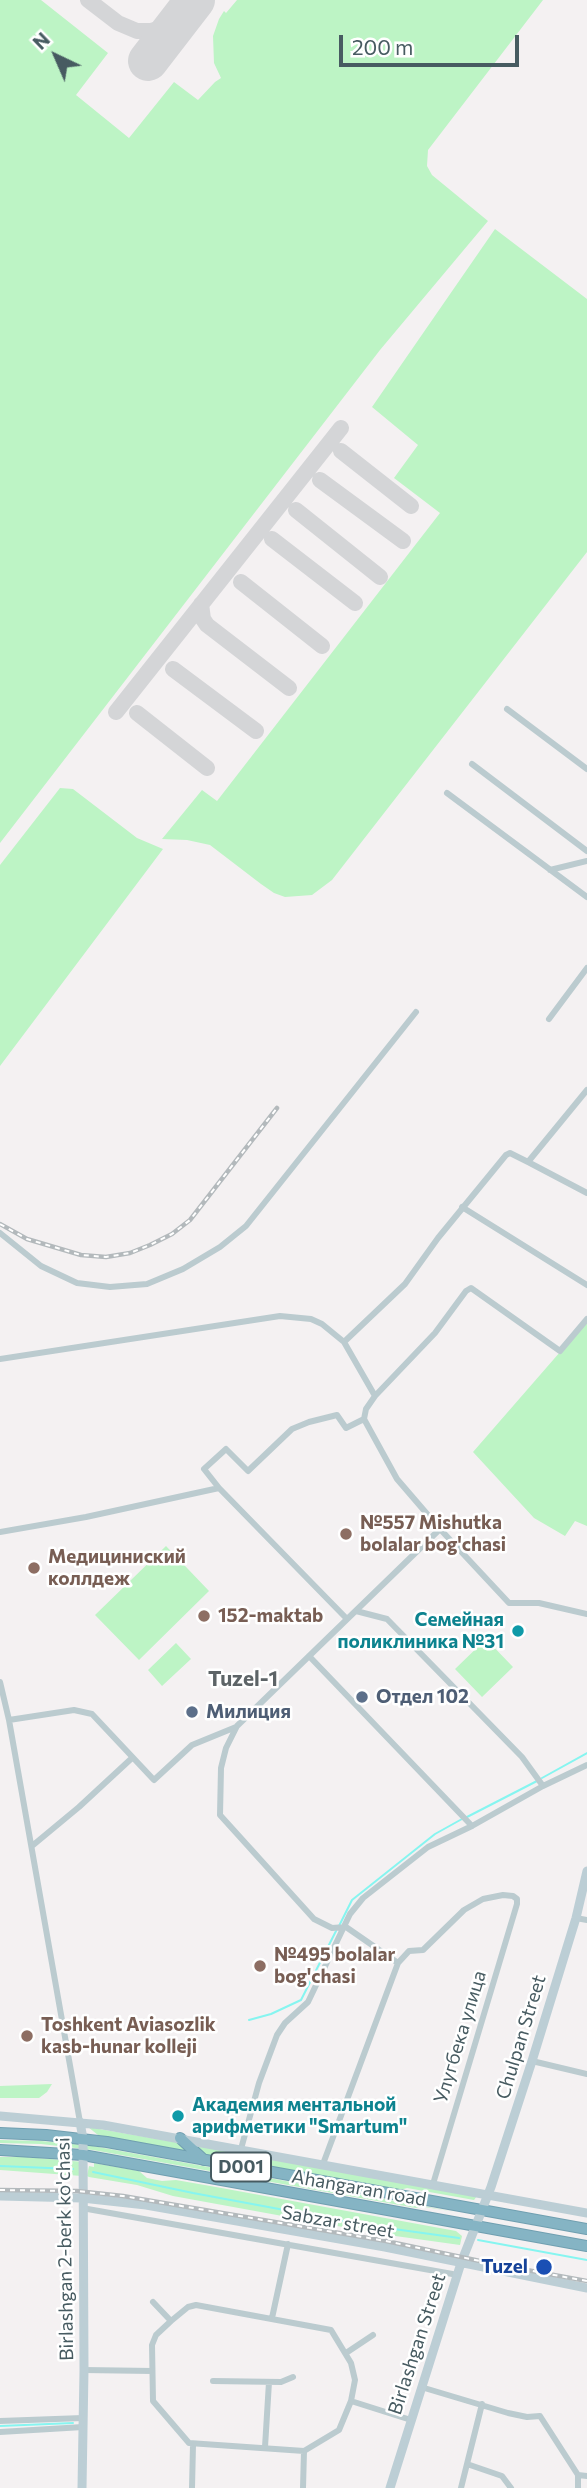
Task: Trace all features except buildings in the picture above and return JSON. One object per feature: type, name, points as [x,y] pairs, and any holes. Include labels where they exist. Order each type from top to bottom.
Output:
[{"type":"highway","name":"Ahangaran road","points":[[0,2133],[83,2138],[587,2229]]},
{"type":"highway","points":[[180,2138],[204,2160]]},
{"type":"highway","name":"Ahangaran road","points":[[0,2150],[83,2155],[587,2246]]},
{"type":"main road","name":"Chulpan Street","points":[[481,2211],[532,2062],[576,1918],[587,1871]]},
{"type":"main road","name":"Ahangaran road","points":[[0,2116],[80,2122],[180,2138],[587,2213]]},
{"type":"main road","name":"Birlashgan 2-berk ko'chasi","points":[[80,2122],[83,2138],[82,2488]]},
{"type":"main road","name":"Sabzar street","points":[[0,2196],[146,2205],[587,2288]]},
{"type":"main road","name":"Birlashgan Street","points":[[390,2488],[461,2263],[481,2211]]},
{"type":"street","points":[[507,709],[587,769]]},
{"type":"street","points":[[471,764],[587,851]]},
{"type":"street","points":[[447,793],[587,897]]},
{"type":"street","points":[[550,870],[587,861]]},
{"type":"street","points":[[549,1019],[587,968]]},
{"type":"street","points":[[0,1233],[41,1266],[77,1283],[110,1287],[147,1284],[183,1269],[220,1247],[247,1226],[416,1012]]},
{"type":"street","points":[[528,1162],[587,1090]]},
{"type":"street","points":[[344,1342],[405,1284],[462,1207],[506,1155],[510,1153],[587,1193]]},
{"type":"street","points":[[462,1207],[587,1285]]},
{"type":"street","points":[[587,1319],[560,1351],[471,1288],[435,1333],[375,1396],[366,1409],[364,1419],[397,1479],[509,1603],[539,1603],[587,1614]]},
{"type":"street","points":[[0,1359],[280,1316],[311,1319],[322,1324],[344,1342],[375,1396]]},
{"type":"street","points":[[347,1619],[219,1488],[204,1469],[226,1449],[248,1471],[292,1429],[337,1415],[346,1428],[364,1419]]},
{"type":"street","points":[[0,1532],[219,1488]]},
{"type":"street","points":[[323,2164],[398,1963],[340,1928],[314,1919],[220,1815],[221,1768],[226,1748],[237,1726],[440,1529]]},
{"type":"street","points":[[356,1611],[387,1619],[522,1757],[540,1781]]},
{"type":"street","points":[[309,1656],[471,1824]]},
{"type":"street","name":"Birlashgan 2-berk ko'chasi","points":[[0,1682],[32,1846],[80,2122]]},
{"type":"street","points":[[9,1720],[74,1710],[92,1714],[154,1780],[192,1745],[237,1726]]},
{"type":"street","points":[[32,1846],[132,1758]]},
{"type":"street","points":[[240,2149],[259,2083],[277,2035],[285,2023],[308,2003],[340,1928],[363,1898],[428,1847],[540,1781],[587,1765]]},
{"type":"street","name":"Улугбека улица","points":[[398,1963],[409,1951],[423,1950],[464,1910],[483,1899],[503,1895],[517,1899],[433,2184]]},
{"type":"street","points":[[576,1918],[587,1920]]},
{"type":"street","points":[[532,2062],[587,2074]]},
{"type":"street","points":[[82,2203],[187,2226],[458,2275]]},
{"type":"street","points":[[187,2226],[189,2213]]},
{"type":"street","points":[[272,2318],[288,2244]]},
{"type":"street","points":[[153,2302],[171,2321]]},
{"type":"street","points":[[196,2305],[272,2318],[331,2330],[346,2353],[354,2373],[355,2387],[339,2430],[304,2451],[193,2445],[186,2441],[152,2398],[153,2339],[171,2321],[196,2305]]},
{"type":"street","points":[[346,2353],[373,2335]]},
{"type":"street","points":[[84,2370],[152,2371]]},
{"type":"street","points":[[213,2381],[281,2382],[293,2376]]},
{"type":"street","points":[[265,2447],[269,2382]]},
{"type":"street","points":[[422,2387],[527,2417],[540,2416],[578,2475],[578,2488]]},
{"type":"street","points":[[351,2401],[411,2420]]},
{"type":"street","points":[[461,2488],[482,2404]]},
{"type":"street","points":[[0,2421],[83,2423]]},
{"type":"street","points":[[0,2432],[83,2423]]},
{"type":"street","points":[[192,2488],[193,2445]]},
{"type":"street","points":[[303,2488],[304,2451]]},
{"type":"street","points":[[467,2464],[502,2476],[511,2488]]},
{"type":"street","points":[[578,2475],[587,2476]]},
{"type":"green space","points":[[0,0],[41,0],[108,53],[76,95],[129,138],[174,82],[198,100],[221,78],[214,63],[213,36],[224,11],[226,13],[237,0],[543,0],[428,150],[427,166],[432,175],[488,221],[380,350],[0,843]]},
{"type":"green space","points":[[495,229],[587,299],[587,552],[332,880],[312,895],[285,897],[261,884],[210,845],[187,840],[162,839],[202,790],[217,801],[440,513],[394,478],[418,445],[372,407]]},
{"type":"green space","points":[[60,788],[73,789],[137,838],[163,849],[0,1066],[0,865]]},
{"type":"green space","points":[[587,1321],[587,1526],[575,1521],[565,1536],[534,1518],[473,1452]]},
{"type":"green space","points":[[166,1546],[209,1591],[139,1660],[95,1615]]},
{"type":"green space","points":[[486,1639],[513,1667],[482,1697],[455,1669]]},
{"type":"green space","points":[[176,1643],[191,1659],[162,1686],[148,1670]]},
{"type":"green space","points":[[52,2084],[39,2098],[0,2098],[0,2086]]},
{"type":"green space","points":[[88,2127],[180,2143],[190,2153],[98,2135]]},
{"type":"green space","points":[[0,2140],[93,2146],[456,2212],[416,2208],[93,2150],[0,2143]]},
{"type":"green space","points":[[194,2144],[477,2196],[474,2200],[407,2188],[396,2191],[202,2154]]},
{"type":"green space","points":[[0,2157],[84,2162],[82,2176],[0,2170]]},
{"type":"green space","points":[[94,2163],[139,2171],[147,2178],[162,2181],[176,2180],[456,2231],[462,2236],[460,2245],[381,2234],[173,2196],[137,2185],[89,2177],[89,2166],[94,2167]]},
{"type":"waterway","points":[[542,1778],[587,1753]]},
{"type":"waterway","points":[[467,1817],[537,1781]]},
{"type":"waterway","points":[[339,1926],[352,1900],[435,1834],[462,1819]]},
{"type":"waterway","points":[[249,2020],[271,2014],[301,2000],[336,1931]]},
{"type":"waterway","points":[[0,2166],[73,2169]]},
{"type":"waterway","points":[[93,2172],[365,2225],[459,2238]]},
{"type":"waterway","points":[[478,2240],[587,2260]]},
{"type":"waterway","points":[[0,2426],[73,2423]]},
{"type":"taxiway","points":[[88,0],[118,23],[137,31],[162,28],[187,11]]},
{"type":"taxiway","points":[[116,712],[341,428]]},
{"type":"taxiway","points":[[341,451],[411,506]]},
{"type":"taxiway","points":[[320,480],[403,541]]},
{"type":"taxiway","points":[[296,510],[380,577]]},
{"type":"taxiway","points":[[272,539],[355,603]]},
{"type":"taxiway","points":[[241,582],[322,646]]},
{"type":"taxiway","points":[[201,604],[203,619],[207,625],[289,688]]},
{"type":"taxiway","points":[[173,669],[256,731]]},
{"type":"taxiway","points":[[137,713],[207,768]]},
{"type":"runway","points":[[148,61],[195,0]]},
{"type":"railway","points":[[0,1224],[27,1239],[81,1255],[106,1257],[130,1253],[150,1245],[172,1234],[190,1220],[277,1108]]},
{"type":"railway","points":[[0,2190],[77,2191],[123,2196],[386,2241],[587,2281]]},
{"type":"place","name":"№557 Mishutka bolalar bog'chasi","points":[[346,1534]]},
{"type":"place","name":"Медициниский коллдеж","points":[[34,1568]]},
{"type":"place","name":"152-maktab","points":[[204,1616]]},
{"type":"place","name":"Семейная поликлиника №31","points":[[518,1631]]},
{"type":"place","name":"Отдел 102","points":[[362,1697]]},
{"type":"place","name":"Милиция","points":[[192,1712]]},
{"type":"place","name":"№495 bolalar bog'chasi","points":[[260,1966]]},
{"type":"place","name":"Toshkent Aviasozlik kasb-hunar kolleji","points":[[27,2036]]},
{"type":"place","name":"Академия ментальной арифметики \"Smartum\"","points":[[178,2116]]},
{"type":"place","name":"Tuzel","points":[[544,2267]]},
{"type":"district","name":"Tuzel-1","points":[[243,1679]]}]
